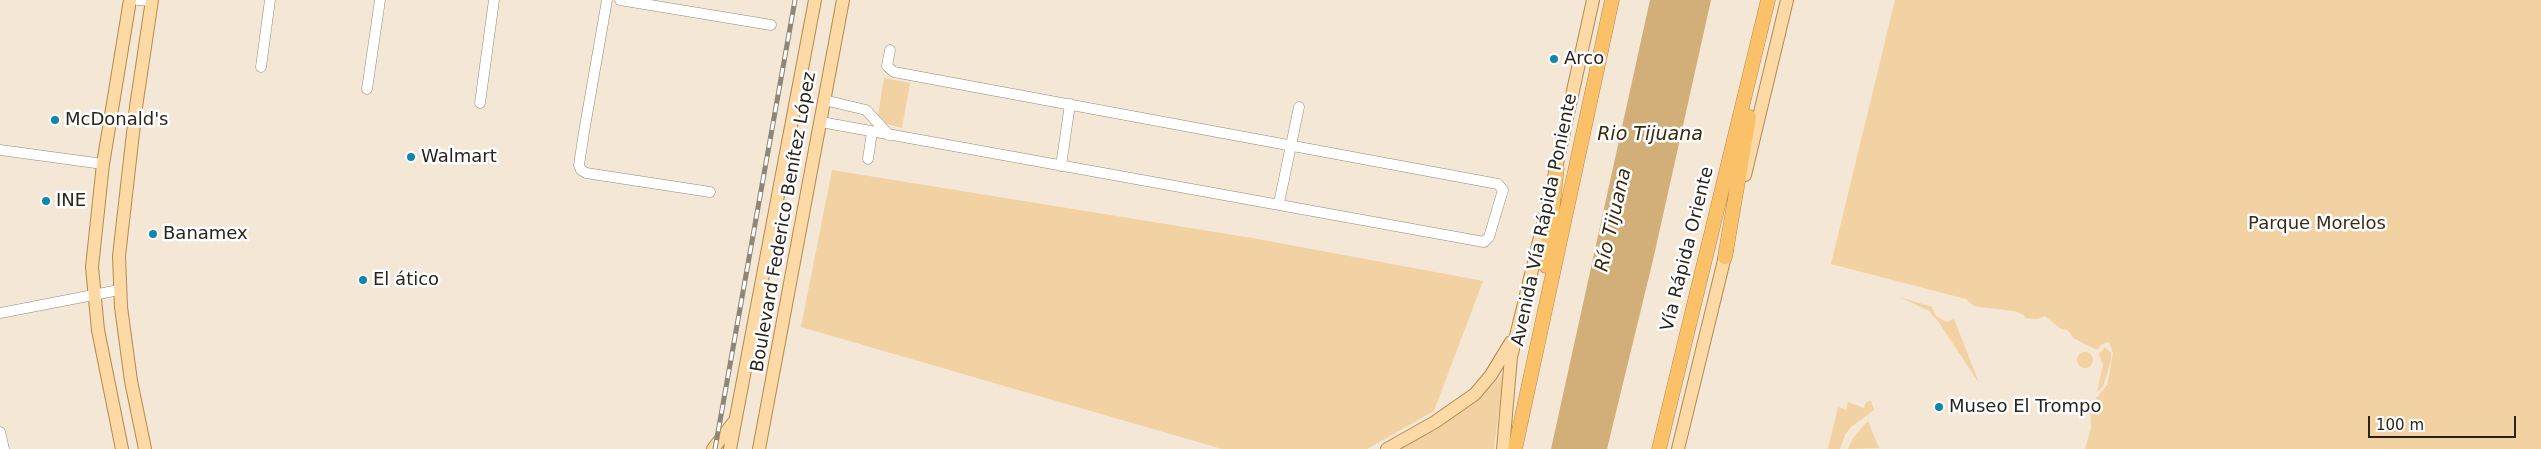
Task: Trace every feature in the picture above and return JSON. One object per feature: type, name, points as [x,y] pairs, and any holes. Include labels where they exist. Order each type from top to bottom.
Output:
[{"type":"highway","name":"Avenida Vía Rápida Poniente","points":[[1515,449],[1612,0]]},
{"type":"highway","points":[[1725,256],[1739,164],[1761,58],[1768,1]]},
{"type":"highway","name":"Vía Rápida Oriente","points":[[1659,449],[1768,1]]},
{"type":"highway","points":[[1538,339],[1557,168]]},
{"type":"main road","points":[[122,449],[93,294],[92,267],[103,164],[130,0]]},
{"type":"main road","name":"Boulevard Federico Benítez López","points":[[730,449],[814,0]]},
{"type":"main road","name":"Boulevard Federico Benítez López","points":[[759,449],[766,421],[843,0]]},
{"type":"main road","points":[[1503,449],[1511,357],[1557,168],[1593,0]]},
{"type":"main road","points":[[1678,449],[1787,0]]},
{"type":"main road","points":[[145,449],[131,380],[119,290],[119,256],[152,1]]},
{"type":"main road","points":[[1387,449],[1435,422],[1475,394],[1491,375],[1518,329]]},
{"type":"main road","points":[[713,449],[727,433],[737,416]]},
{"type":"main road","points":[[766,421],[768,449]]},
{"type":"street","points":[[138,0],[152,1]]},
{"type":"street","points":[[261,67],[270,0]]},
{"type":"street","points":[[367,89],[380,0]]},
{"type":"street","points":[[480,103],[494,0]]},
{"type":"street","points":[[607,0],[579,164],[581,170],[586,173],[710,192]]},
{"type":"street","points":[[620,0],[771,25]]},
{"type":"street","points":[[821,122],[1061,166],[1279,203],[1484,242],[1489,237],[1503,190],[1498,184],[894,72],[888,66],[890,50]]},
{"type":"street","points":[[824,100],[866,110],[889,135]]},
{"type":"street","points":[[1061,166],[1070,104]]},
{"type":"street","points":[[1279,203],[1299,107]]},
{"type":"street","points":[[868,159],[872,132]]},
{"type":"street","points":[[0,150],[103,164]]},
{"type":"street","points":[[0,313],[119,290]]},
{"type":"street","points":[[0,432],[4,449]]},
{"type":"green space","name":"Parque Morelos","points":[[1895,0],[2541,0],[2541,449],[2085,449],[2091,428],[2090,406],[2107,385],[2109,377],[2113,353],[2109,342],[2101,345],[2097,350],[2073,338],[2068,330],[2061,329],[2045,316],[2037,319],[2025,318],[2024,315],[2014,311],[1974,306],[1966,299],[1831,264]]},
{"type":"green space","points":[[884,78],[910,83],[902,128],[887,124],[878,115]]},
{"type":"green space","points":[[832,170],[1258,239],[1483,281],[1434,411],[1367,449],[1222,449],[801,327]]},
{"type":"green space","points":[[1900,297],[1932,307],[1936,316],[1946,322],[1954,319],[1979,383],[1938,321],[1929,311]]},
{"type":"green space","points":[[2105,347],[2111,353],[2111,361],[2103,386],[2097,392],[2103,365],[2099,354]]},
{"type":"green space","points":[[2082,352],[2088,352],[2093,357],[2091,366],[2082,368],[2077,363],[2077,357]]},
{"type":"green space","points":[[1504,372],[1494,449],[1400,449],[1438,428],[1481,397]]},
{"type":"green space","points":[[1871,401],[1874,410],[1851,427],[1845,435],[1840,449],[1828,449],[1838,407],[1846,410],[1848,402],[1864,408],[1866,402]]},
{"type":"green space","points":[[1868,421],[1879,448],[1848,449],[1853,438]]},
{"type":"water","name":"Rio Tijuana","points":[[1650,0],[1711,0],[1653,260],[1607,449],[1551,449]]},
{"type":"railway","points":[[715,449],[795,0]]},
{"type":"place","name":"Arco","points":[[1554,59]]},
{"type":"place","name":"McDonald's","points":[[55,120]]},
{"type":"place","name":"Walmart","points":[[411,157]]},
{"type":"place","name":"INE","points":[[46,201]]},
{"type":"place","name":"Banamex","points":[[153,234]]},
{"type":"place","name":"El ático","points":[[363,280]]},
{"type":"place","name":"Museo El Trompo","points":[[1939,407]]},
{"type":"water label","name":"Río Tijuana","points":[[1614,220]]}]
